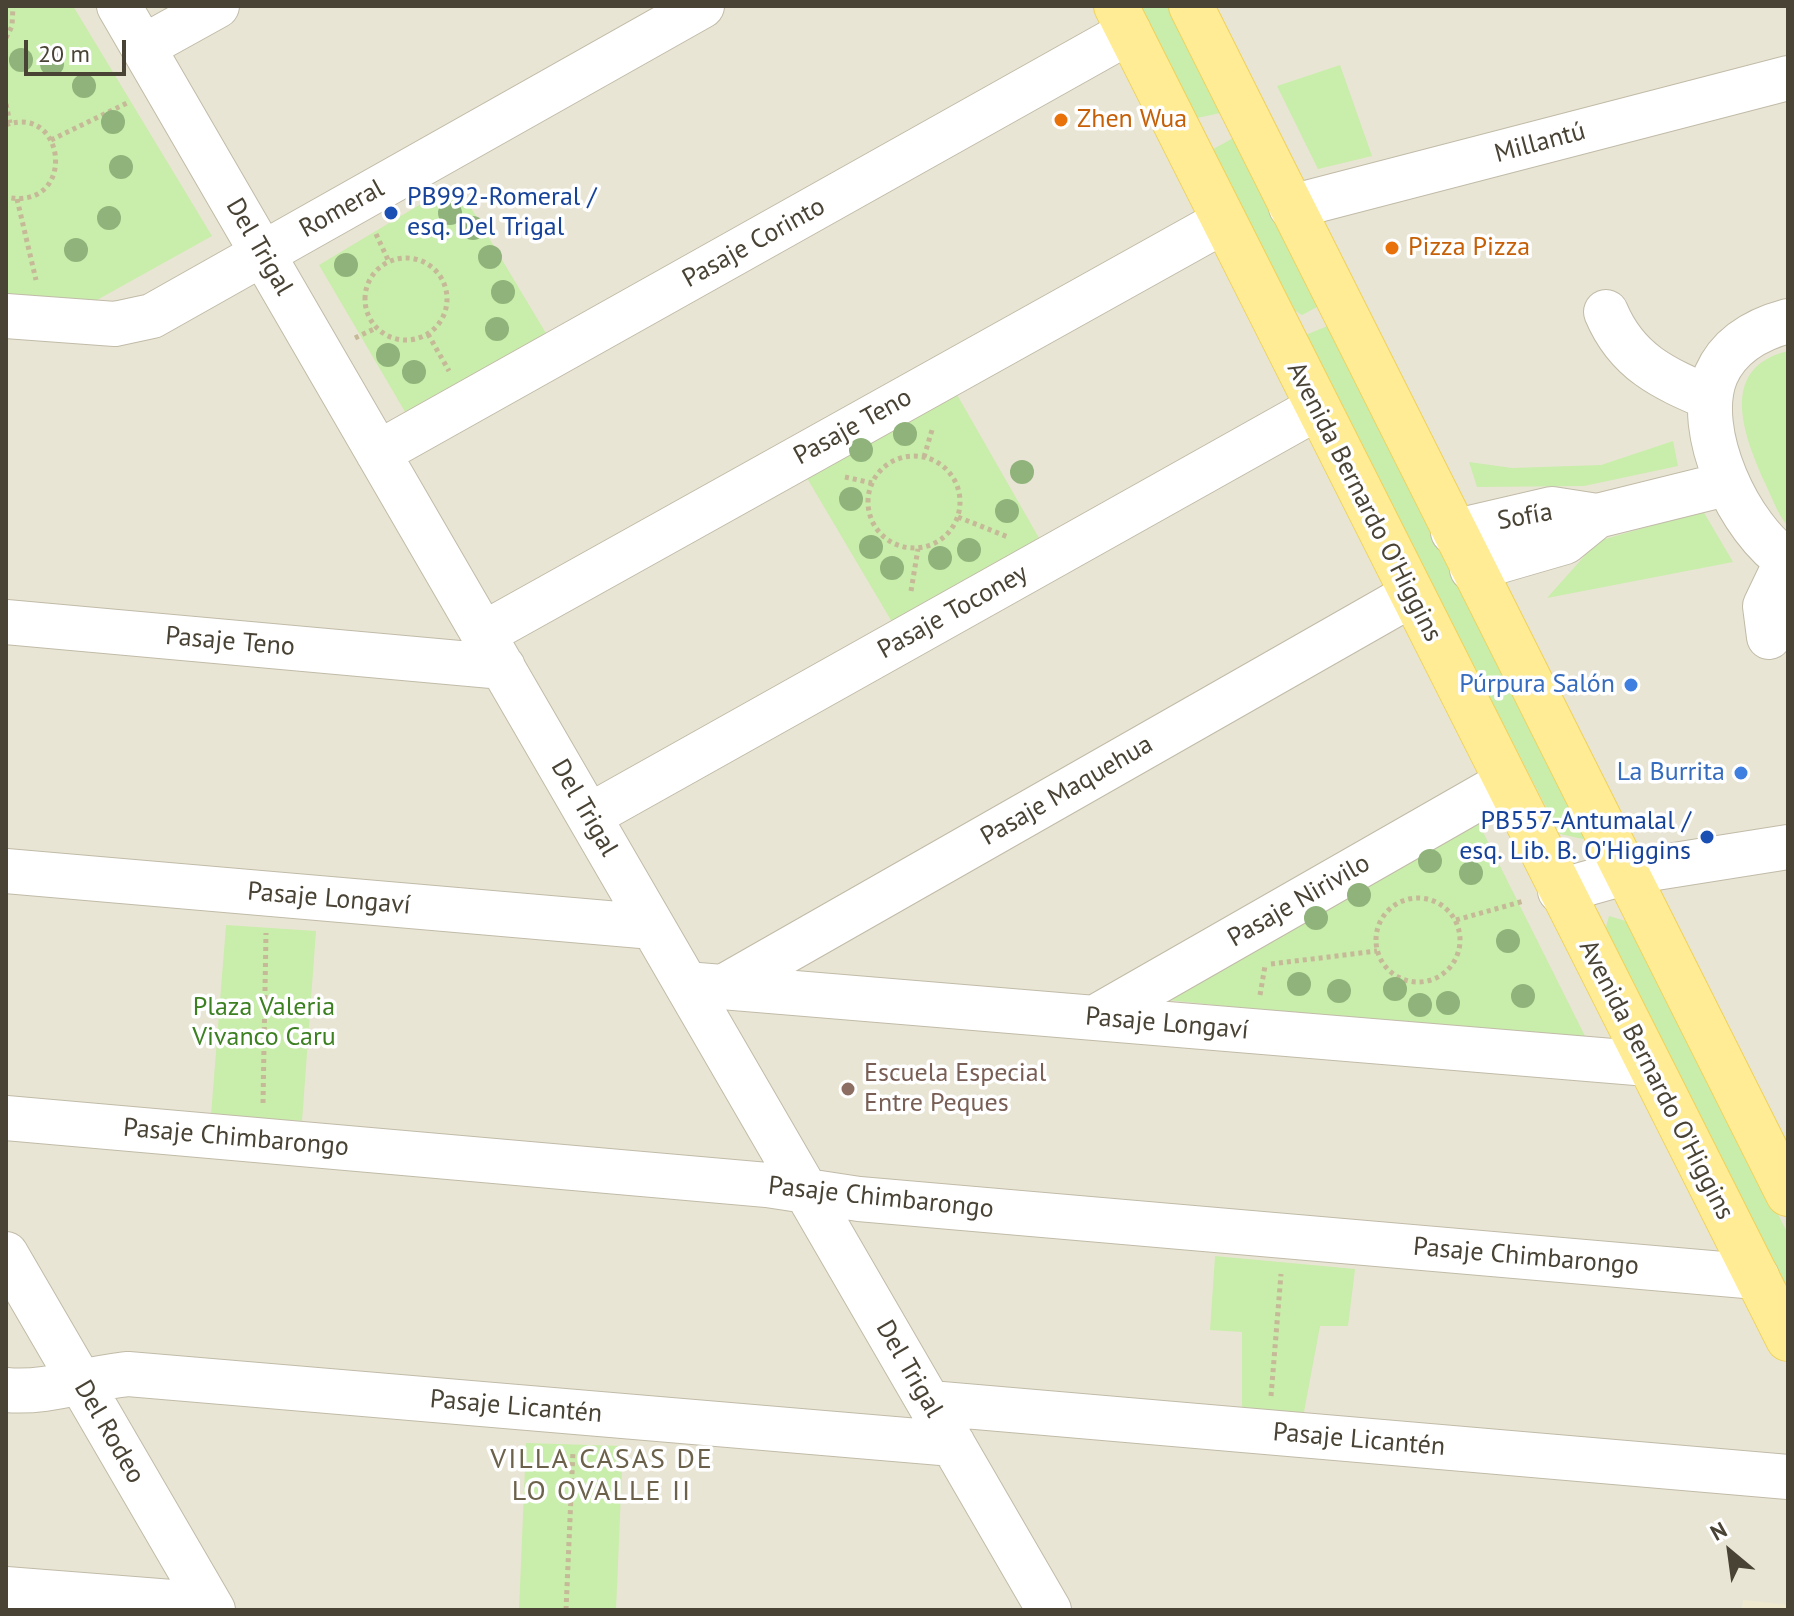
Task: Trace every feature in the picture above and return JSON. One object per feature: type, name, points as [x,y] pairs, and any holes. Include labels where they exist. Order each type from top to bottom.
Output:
[{"type":"main road","points":[[1191,6],[1624,873],[1788,1194]]},
{"type":"main road","name":"Avenida Bernardo O'Higgins","points":[[1122,19],[1505,783],[1543,896],[1648,1064],[1788,1339]]},
{"type":"main road","points":[[1180,135],[1226,127],[1256,135]]},
{"type":"main road","points":[[1278,329],[1313,324],[1339,303]]},
{"type":"street","name":"Del Trigal","points":[[119,6],[653,927],[705,985],[806,1190],[1049,1610]]},
{"type":"street","points":[[143,47],[217,6]]},
{"type":"street","name":"Romeral","points":[[26,318],[115,324],[143,319],[702,6]]},
{"type":"street","name":"Pasaje Corinto","points":[[378,453],[1122,19]]},
{"type":"street","name":"Millantú","points":[[1291,207],[1788,78]]},
{"type":"street","name":"Pasaje Teno","points":[[6,622],[493,651],[1224,221]]},
{"type":"street","points":[[1606,312],[1624,346],[1636,360],[1667,380],[1710,398]]},
{"type":"street","points":[[1769,637],[1765,606],[1788,560],[1758,534],[1726,484],[1712,425],[1710,398],[1716,375],[1736,347],[1759,331],[1788,321]]},
{"type":"street","name":"Pasaje Toconey","points":[[589,816],[1317,408]]},
{"type":"street","name":"Sofía","points":[[1463,550],[1565,542],[1597,516],[1726,484]]},
{"type":"street","name":"Pasaje Maquehua","points":[[705,985],[1411,595]]},
{"type":"street","name":"Pasaje Nirivilo","points":[[1094,1018],[1505,783]]},
{"type":"street","points":[[1543,896],[1624,873],[1788,847]]},
{"type":"street","name":"Pasaje Longaví","points":[[6,871],[653,927]]},
{"type":"street","name":"Pasaje Longaví","points":[[705,985],[1648,1064]]},
{"type":"street","name":"Pasaje Chimbarongo","points":[[6,1118],[806,1190],[859,1199],[1757,1277]]},
{"type":"street","name":"Del Rodeo","points":[[6,1254],[211,1607]]},
{"type":"street","name":"Pasaje Licantén","points":[[6,1390],[42,1390],[128,1374],[953,1444]]},
{"type":"street","name":"Pasaje Licantén","points":[[930,1403],[1788,1477]]},
{"type":"street","points":[[6,1589],[211,1607]]},
{"type":"path","points":[[6,38],[12,26],[13,6]]},
{"type":"path","points":[[51,140],[136,99]]},
{"type":"path","points":[[6,104],[8,124],[33,125],[51,140],[57,162],[52,179],[44,189],[17,199],[6,197]]},
{"type":"path","points":[[17,199],[26,318]]},
{"type":"path","points":[[404,258],[432,267],[445,286],[447,300],[438,324],[428,334],[407,340],[393,338],[376,328],[366,310],[365,296],[368,282],[378,269],[404,258]]},
{"type":"path","points":[[924,457],[939,463],[958,487],[958,517],[940,541],[918,549],[897,545],[884,538],[868,513],[872,483],[880,470],[893,461],[924,457]]},
{"type":"path","points":[[262,1140],[267,894]]},
{"type":"path","points":[[1456,920],[1543,896]]},
{"type":"path","points":[[1406,900],[1435,901],[1456,920],[1460,949],[1452,965],[1429,981],[1398,978],[1383,965],[1377,951],[1377,930],[1383,917],[1406,900]]},
{"type":"path","points":[[1240,934],[1265,965],[1377,951]]},
{"type":"path","points":[[1269,1432],[1284,1236]]},
{"type":"path","points":[[566,1610],[574,1412]]},
{"type":"shaded area","points":[[6,6],[1788,6],[1788,1610],[6,1610]]},
{"type":"shaded area","points":[[1743,1600],[1788,1605],[1788,1610],[1742,1610]]},
{"type":"green space","points":[[6,6],[73,6],[212,236],[88,305],[6,294]]},
{"type":"green space","points":[[1135,6],[1174,6],[1230,111],[1192,119]]},
{"type":"green space","points":[[1340,65],[1372,156],[1318,169],[1277,86]]},
{"type":"green space","points":[[1237,136],[1319,306],[1302,315],[1288,306],[1206,153]]},
{"type":"green space","points":[[456,183],[550,340],[411,422],[319,265]]},
{"type":"green space","points":[[1330,325],[1588,821],[1583,839],[1560,834],[1303,336]]},
{"type":"green space","points":[[1788,351],[1788,526],[1757,465],[1744,425],[1742,406],[1744,388],[1752,372],[1766,360]]},
{"type":"green space","points":[[948,379],[1043,545],[895,627],[801,468]]},
{"type":"green space","points":[[1673,441],[1678,466],[1584,486],[1477,487],[1469,462],[1512,468],[1601,465]]},
{"type":"green space","points":[[1703,511],[1733,562],[1547,598],[1598,541]]},
{"type":"green space","points":[[1475,816],[1589,1044],[1148,998]]},
{"type":"green space","points":[[1609,916],[1629,922],[1788,1234],[1788,1297],[1603,938]]},
{"type":"green space","name":"Plaza Valeria Vivanco Caru","points":[[226,925],[316,931],[302,1121],[211,1115]]},
{"type":"green space","points":[[1215,1256],[1355,1269],[1348,1326],[1320,1326],[1301,1428],[1242,1421],[1242,1332],[1210,1330]]},
{"type":"green space","points":[[526,1443],[623,1446],[616,1610],[519,1610]]},
{"type":"place","name":"Zhen Wua","points":[[1061,120]]},
{"type":"place","name":"PB992-Romeral / esq. Del Trigal","points":[[391,213]]},
{"type":"place","name":"Pizza Pizza","points":[[1392,248]]},
{"type":"place","name":"Púrpura Salón","points":[[1631,685]]},
{"type":"place","name":"La Burrita","points":[[1741,773]]},
{"type":"place","name":"PB557-Antumalal / esq. Lib. B. O'Higgins","points":[[1707,837]]},
{"type":"place","name":"Escuela Especial Entre Peques","points":[[848,1089]]},
{"type":"district","name":"VILLA CASAS DE LO OVALLE II","points":[[602,1476]]}]
